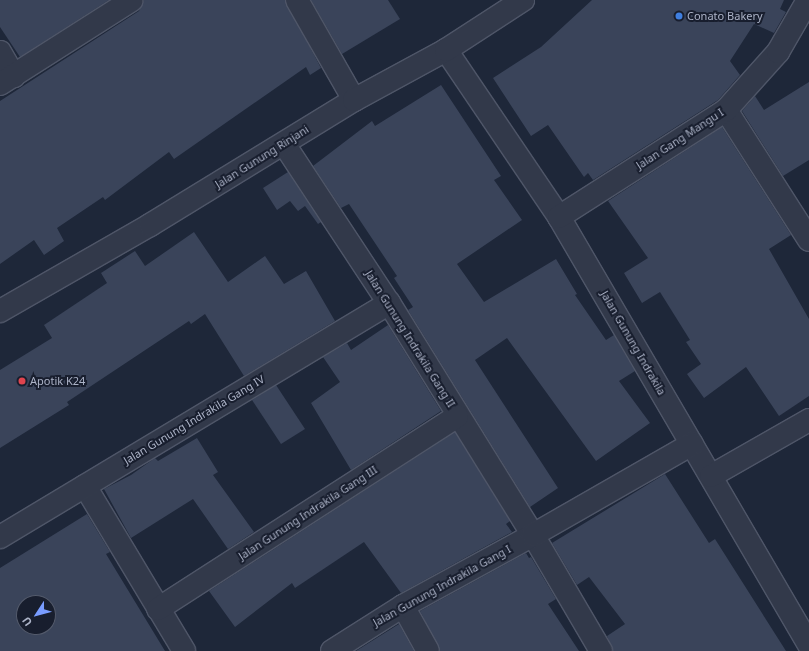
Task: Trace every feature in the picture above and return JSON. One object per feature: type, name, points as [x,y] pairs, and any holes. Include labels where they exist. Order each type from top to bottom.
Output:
[{"type":"street","points":[[0,52],[7,80],[132,0]]},
{"type":"street","points":[[297,0],[354,100]]},
{"type":"street","name":"Jalan Gunung Rinjani","points":[[0,311],[150,225],[354,100],[446,50],[523,0]]},
{"type":"street","name":"Jalan Gang Mangu I","points":[[559,217],[726,110],[778,52],[808,0]]},
{"type":"street","name":"Jalan Gunung Indrakila","points":[[446,50],[559,217],[809,644]]},
{"type":"street","points":[[726,110],[807,232]]},
{"type":"street","name":"Jalan Gunung Indrakila Gang II","points":[[284,144],[389,303],[457,416],[533,535],[601,651]]},
{"type":"street","name":"Jalan Gunung Indrakila Gang IV","points":[[0,537],[389,303]]},
{"type":"street","name":"Jalan Gunung Indrakila Gang III","points":[[158,609],[457,416]]},
{"type":"street","points":[[711,476],[809,420]]},
{"type":"street","name":"Jalan Gunung Indrakila Gang I","points":[[332,651],[403,606],[533,535],[692,444]]},
{"type":"street","points":[[84,486],[184,651]]},
{"type":"street","points":[[403,606],[428,651]]},
{"type":"building","points":[[0,0],[109,0],[20,57],[0,27]]},
{"type":"building","points":[[144,0],[285,0],[321,68],[310,75],[306,67],[174,159],[169,152],[105,200],[103,197],[57,228],[64,241],[44,255],[34,240],[0,264],[0,101],[139,11]]},
{"type":"building","points":[[311,0],[388,0],[400,19],[342,54]]},
{"type":"building","points":[[592,0],[784,0],[780,9],[786,12],[774,33],[754,24],[730,61],[740,75],[718,100],[593,180],[588,173],[584,177],[548,125],[531,136],[493,78],[541,47]]},
{"type":"building","points":[[809,82],[809,160],[783,176],[742,111],[755,96],[764,110]]},
{"type":"building","points":[[441,85],[501,176],[494,180],[522,220],[457,264],[484,302],[556,259],[577,294],[575,295],[606,340],[614,335],[635,371],[619,381],[650,423],[596,461],[507,338],[475,360],[558,488],[530,507],[408,310],[413,307],[394,278],[397,276],[349,204],[341,208],[313,166],[372,121],[375,126]]},
{"type":"building","points":[[722,127],[791,235],[769,249],[809,319],[809,396],[779,416],[746,367],[704,398],[687,374],[701,364],[686,342],[690,340],[660,292],[642,303],[624,273],[648,258],[608,201]]},
{"type":"building","points":[[288,172],[321,222],[318,224],[305,206],[298,211],[290,201],[277,210],[263,188]]},
{"type":"building","points":[[194,232],[228,282],[265,256],[284,284],[306,271],[335,321],[244,376],[205,314],[191,324],[189,321],[67,402],[69,405],[0,448],[0,370],[52,338],[44,325],[107,283],[101,273],[135,251],[145,266]]},
{"type":"building","points":[[388,325],[441,411],[351,470],[311,403],[340,382],[323,357],[347,343],[351,350]]},
{"type":"building","points":[[276,385],[305,429],[281,444],[252,400]]},
{"type":"building","points":[[455,432],[510,521],[506,524],[512,532],[401,593],[364,542],[295,588],[292,583],[235,627],[209,591]]},
{"type":"building","points":[[197,438],[218,472],[213,475],[254,532],[228,549],[193,499],[131,538],[104,489],[131,475],[155,458],[158,461]]},
{"type":"building","points":[[665,474],[709,543],[715,539],[786,651],[613,651],[607,636],[625,624],[589,577],[577,585],[552,543]]},
{"type":"building","points":[[87,514],[110,552],[106,554],[165,651],[0,651],[0,568]]},
{"type":"building","points":[[526,553],[529,558],[531,557],[556,599],[548,604],[579,651],[440,651],[420,611]]},
{"type":"building","points":[[399,624],[414,651],[356,651]]},
{"type":"place","name":"Conato Bakery","points":[[679,16]]},
{"type":"place","name":"Apotik K24","points":[[22,381]]}]
